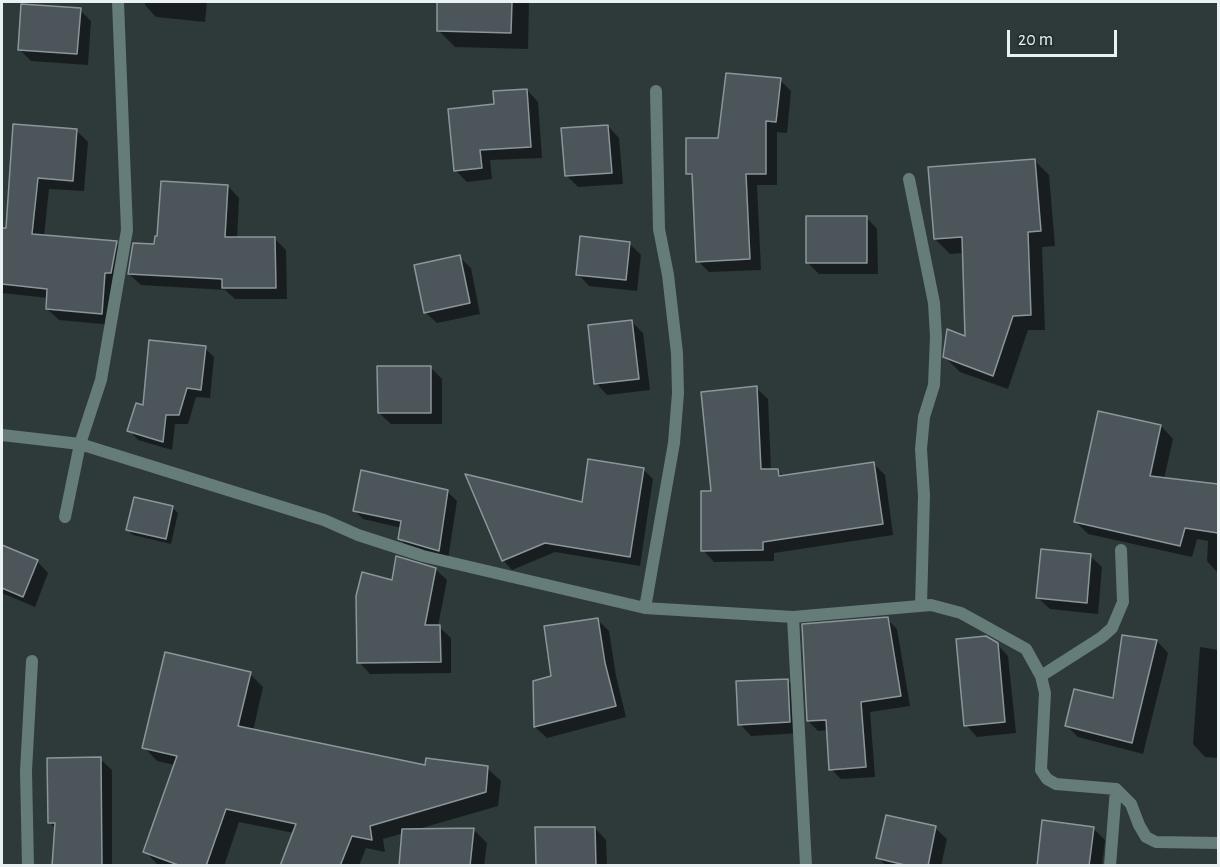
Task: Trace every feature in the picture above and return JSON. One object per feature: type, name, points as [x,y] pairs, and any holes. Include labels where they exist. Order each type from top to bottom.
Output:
[{"type":"street","points":[[65,517],[80,444],[101,380],[127,230],[118,2]]},
{"type":"street","points":[[645,608],[674,443],[678,393],[669,287],[659,229],[656,91]]},
{"type":"street","points":[[909,178],[934,303],[936,337],[934,385],[924,417],[921,449],[924,496],[921,606]]},
{"type":"street","points":[[2,435],[80,444],[324,520],[358,535],[423,556],[645,608],[793,617],[931,605],[961,613],[1003,634],[1026,649],[1041,676],[1046,693],[1041,770],[1047,779],[1056,784],[1116,789],[1131,804],[1146,837],[1156,842],[1218,843]]},
{"type":"street","points":[[1041,676],[1102,637],[1112,628],[1123,602],[1121,550]]},
{"type":"street","points":[[793,617],[806,866]]},
{"type":"street","points":[[28,866],[26,771],[32,661]]},
{"type":"street","points":[[1110,866],[1116,789]]},
{"type":"building","points":[[437,2],[512,2],[511,33],[437,31]]},
{"type":"building","points":[[21,4],[81,8],[77,54],[18,50]]},
{"type":"building","points":[[726,73],[781,78],[776,122],[766,121],[766,174],[746,174],[750,259],[696,262],[692,174],[686,174],[686,138],[718,138]]},
{"type":"building","points":[[527,89],[531,147],[480,150],[482,168],[454,171],[448,109],[494,104],[493,91]]},
{"type":"building","points":[[13,124],[77,129],[73,181],[38,178],[32,234],[117,241],[111,273],[105,273],[102,314],[46,309],[47,289],[2,284],[2,228],[6,228]]},
{"type":"building","points":[[608,125],[612,173],[565,176],[561,128]]},
{"type":"building","points":[[1035,159],[1041,231],[1028,232],[1031,315],[1013,316],[993,376],[943,357],[947,329],[965,336],[962,237],[934,239],[928,167]]},
{"type":"building","points":[[161,181],[228,185],[225,237],[275,237],[276,288],[222,288],[222,279],[128,274],[133,243],[154,244],[155,236],[157,236]]},
{"type":"building","points":[[806,216],[867,216],[867,263],[806,263]]},
{"type":"building","points":[[580,236],[630,242],[626,280],[576,275]]},
{"type":"building","points":[[460,255],[470,303],[424,313],[414,265]]},
{"type":"building","points":[[632,320],[639,379],[594,384],[588,325]]},
{"type":"building","points":[[149,340],[206,346],[201,390],[187,388],[179,415],[166,415],[163,442],[127,431],[136,403],[143,405]]},
{"type":"building","points":[[377,366],[431,366],[431,413],[378,413]]},
{"type":"building","points":[[757,386],[761,469],[778,469],[779,476],[874,462],[883,524],[763,542],[763,550],[701,551],[701,491],[711,491],[701,392]]},
{"type":"building","points":[[1098,411],[1161,425],[1150,476],[1218,484],[1218,533],[1185,528],[1180,546],[1074,522]]},
{"type":"building","points":[[588,459],[644,468],[630,557],[545,543],[502,561],[465,474],[582,502]]},
{"type":"building","points":[[361,470],[448,490],[439,551],[398,539],[401,521],[353,511]]},
{"type":"building","points":[[134,497],[173,506],[166,539],[126,530]]},
{"type":"building","points":[[2,545],[38,560],[23,597],[2,588]]},
{"type":"building","points":[[1041,549],[1091,554],[1087,603],[1036,598]]},
{"type":"building","points":[[396,556],[436,568],[425,625],[440,625],[441,662],[357,663],[356,596],[362,572],[392,580]]},
{"type":"building","points":[[888,617],[901,696],[861,702],[866,767],[829,770],[826,720],[807,721],[802,624]]},
{"type":"building","points":[[598,618],[605,663],[616,706],[534,727],[533,681],[551,676],[544,626]]},
{"type":"building","points":[[1122,635],[1157,640],[1132,743],[1065,726],[1074,689],[1113,698]]},
{"type":"building","points":[[986,636],[998,643],[1005,722],[964,726],[956,639]]},
{"type":"building","points":[[165,652],[251,672],[238,726],[425,765],[426,758],[488,766],[486,792],[370,826],[372,840],[352,836],[340,866],[280,866],[296,824],[226,809],[206,866],[181,866],[143,852],[177,756],[142,748]]},
{"type":"building","points":[[788,679],[790,722],[738,725],[736,681]]},
{"type":"building","points":[[101,757],[102,866],[52,866],[55,823],[48,823],[47,758]]},
{"type":"building","points":[[886,815],[936,826],[928,866],[909,866],[876,858]]},
{"type":"building","points":[[1042,820],[1094,827],[1089,866],[1037,866]]},
{"type":"building","points":[[535,827],[595,827],[596,866],[536,866]]},
{"type":"building","points":[[474,828],[470,866],[399,866],[402,829]]}]
